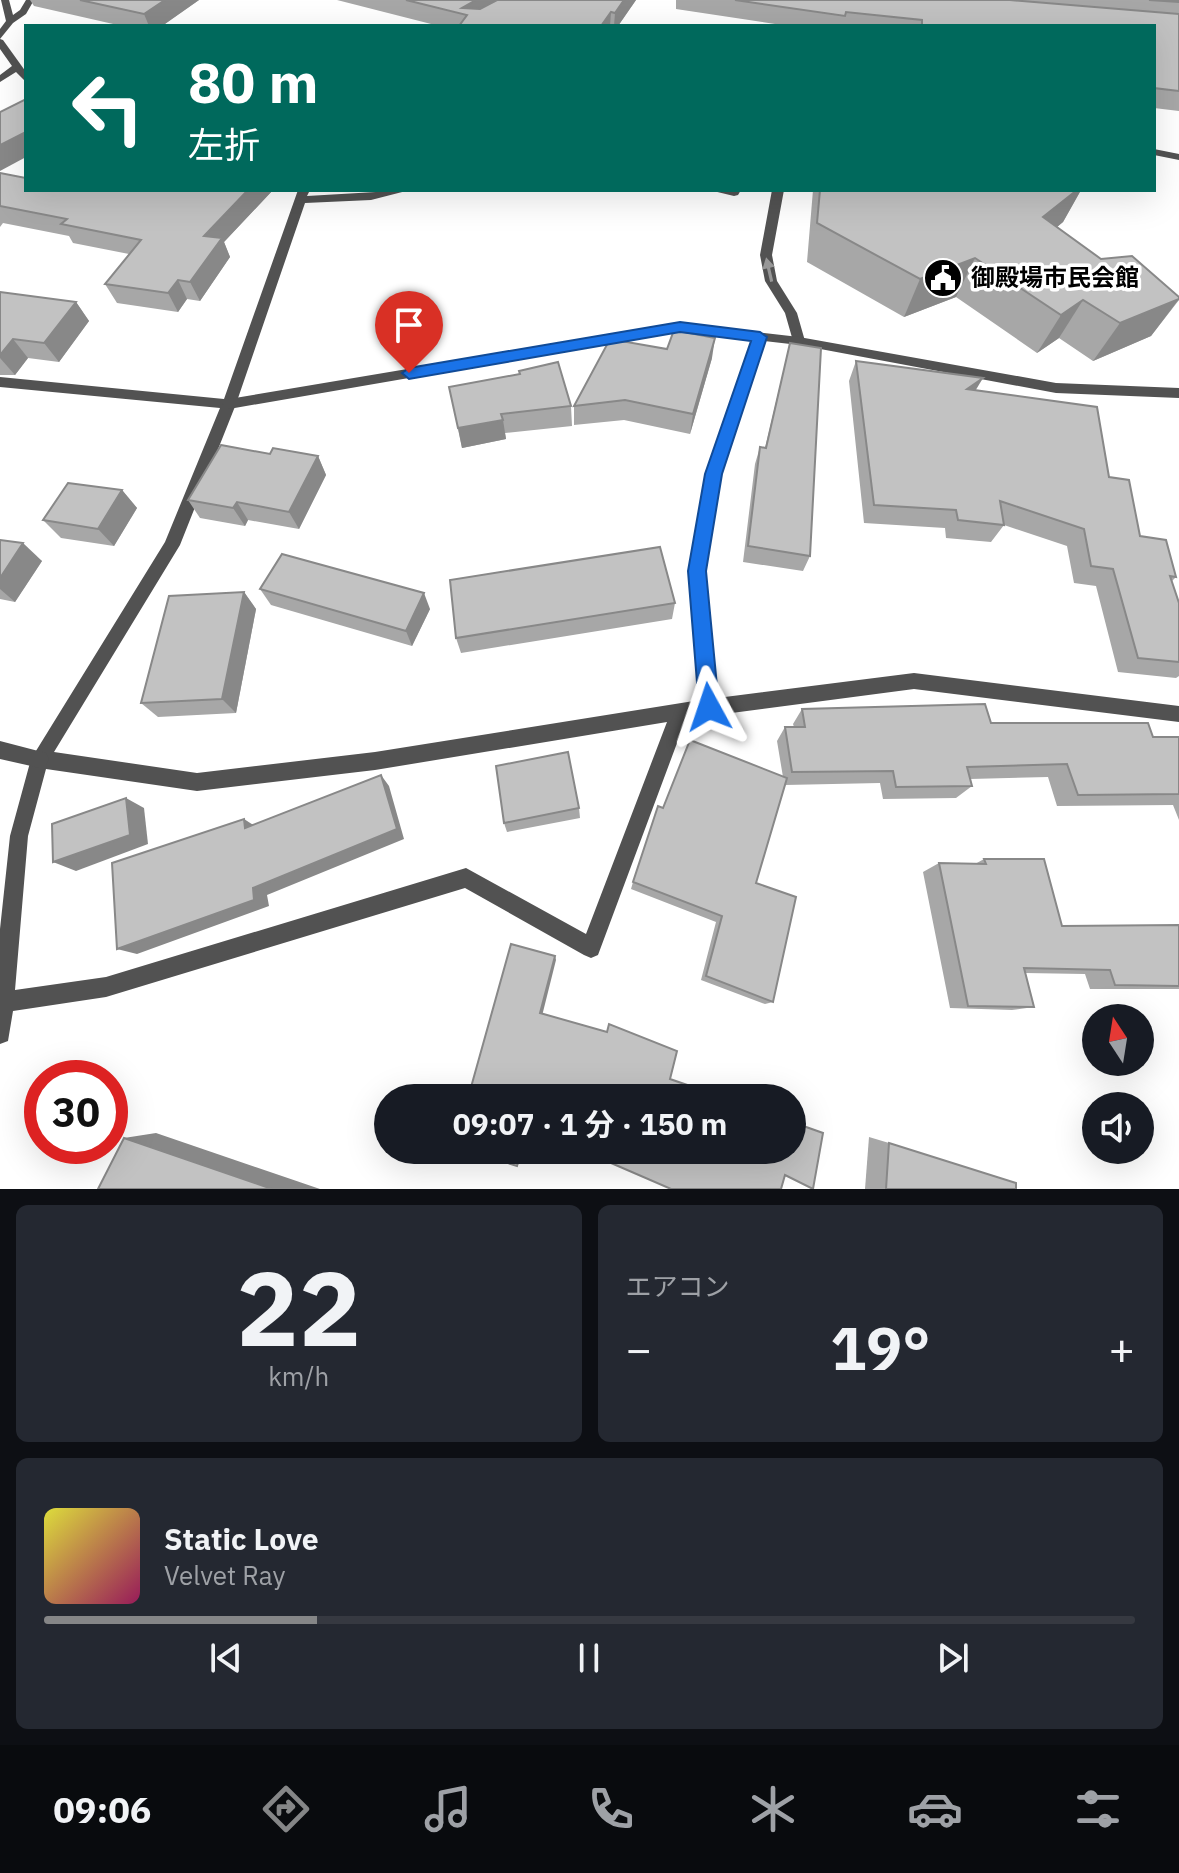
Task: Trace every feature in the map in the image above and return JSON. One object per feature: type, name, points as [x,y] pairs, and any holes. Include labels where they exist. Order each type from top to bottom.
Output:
[{"type":"street","points":[[5,0],[10,21]]},
{"type":"street","points":[[0,36],[30,0]]},
{"type":"street","points":[[0,42],[24,77]]},
{"type":"street","points":[[0,79],[16,68]]},
{"type":"street","points":[[1156,152],[1179,157]]},
{"type":"street","points":[[0,1033],[19,836],[40,759],[172,545],[229,404],[302,193],[371,197],[395,192]]},
{"type":"street","points":[[778,192],[766,255],[771,281],[791,313],[799,341]]},
{"type":"street","points":[[0,382],[229,404],[680,327],[799,341],[1056,388],[1179,393]]},
{"type":"street","points":[[709,707],[697,571],[713,474],[760,337]]},
{"type":"street","points":[[0,750],[40,759],[197,782],[375,761],[680,711],[914,681],[1179,714]]},
{"type":"street","points":[[5,1002],[106,987],[466,878],[591,948],[680,711]]},
{"type":"building","points":[[80,0],[165,0],[144,14]]},
{"type":"building","points":[[406,0],[476,0],[462,8],[480,9],[497,0],[624,0],[602,24],[460,24],[467,15]]},
{"type":"building","points":[[735,0],[1010,0],[1179,14],[1179,91],[1156,88],[1156,24],[922,24],[922,20],[846,12],[845,16]]},
{"type":"building","points":[[24,100],[24,133],[0,145],[0,112]]},
{"type":"building","points":[[0,173],[24,178],[24,192],[246,192],[204,236],[222,238],[190,282],[178,280],[168,293],[105,284],[141,240],[61,224],[67,219],[0,206]]},
{"type":"building","points":[[820,192],[1074,192],[1043,217],[1101,259],[1132,256],[1179,299],[1120,323],[1083,300],[1061,315],[975,258],[920,279],[817,223]]},
{"type":"building","points":[[0,292],[76,302],[44,343],[13,339],[0,355]]},
{"type":"building","points":[[674,330],[715,338],[693,414],[625,400],[574,406],[610,339],[667,349]]},
{"type":"building","points":[[790,343],[821,348],[810,556],[748,546],[760,447],[766,448]]},
{"type":"building","points":[[856,361],[983,378],[967,389],[1097,407],[1109,477],[1129,480],[1140,536],[1166,540],[1176,577],[1170,576],[1179,603],[1179,662],[1138,658],[1113,569],[1091,566],[1084,529],[1000,501],[1004,525],[958,520],[956,510],[874,505]]},
{"type":"building","points":[[558,362],[571,406],[501,414],[503,420],[458,428],[449,387],[520,374],[519,371]]},
{"type":"building","points":[[221,445],[270,454],[273,448],[318,456],[289,512],[237,502],[233,508],[188,500]]},
{"type":"building","points":[[68,483],[122,490],[98,529],[43,520]]},
{"type":"building","points":[[0,540],[23,543],[0,578]]},
{"type":"building","points":[[660,547],[675,603],[456,638],[450,580]]},
{"type":"building","points":[[282,554],[424,593],[406,631],[260,589]]},
{"type":"building","points":[[244,592],[222,699],[141,703],[169,596]]},
{"type":"building","points":[[985,704],[991,723],[1148,723],[1153,737],[1179,737],[1179,794],[1078,795],[1067,764],[967,767],[972,786],[896,787],[893,771],[792,772],[785,727],[805,727],[802,709]]},
{"type":"building","points":[[690,740],[787,778],[756,883],[796,897],[773,1002],[706,976],[722,916],[633,882],[658,806],[663,808]]},
{"type":"building","points":[[568,752],[579,808],[504,823],[496,766]]},
{"type":"building","points":[[381,775],[397,829],[253,888],[254,900],[117,949],[112,863],[244,819],[245,828]]},
{"type":"building","points":[[126,798],[130,835],[53,862],[52,824]]},
{"type":"building","points":[[984,859],[1044,859],[1062,926],[1179,925],[1179,986],[1115,985],[1110,970],[1024,968],[1034,1007],[968,1006],[939,863],[986,864]]},
{"type":"building","points":[[511,944],[555,956],[540,1013],[607,1032],[609,1024],[677,1051],[670,1079],[684,1084],[472,1084]]},
{"type":"building","points":[[806,1127],[823,1133],[813,1189],[785,1175],[781,1189],[671,1189],[613,1164],[806,1164]]},
{"type":"building","points":[[128,1139],[272,1189],[98,1189],[111,1164],[128,1164]]},
{"type":"building","points":[[889,1143],[1016,1183],[1016,1189],[886,1189]]},
{"type":"place","name":"御殿場市民会館","points":[[943,278]]},
{"type":"route","points":[[409,373],[680,327],[760,337],[713,474],[697,571],[709,707]]}]
